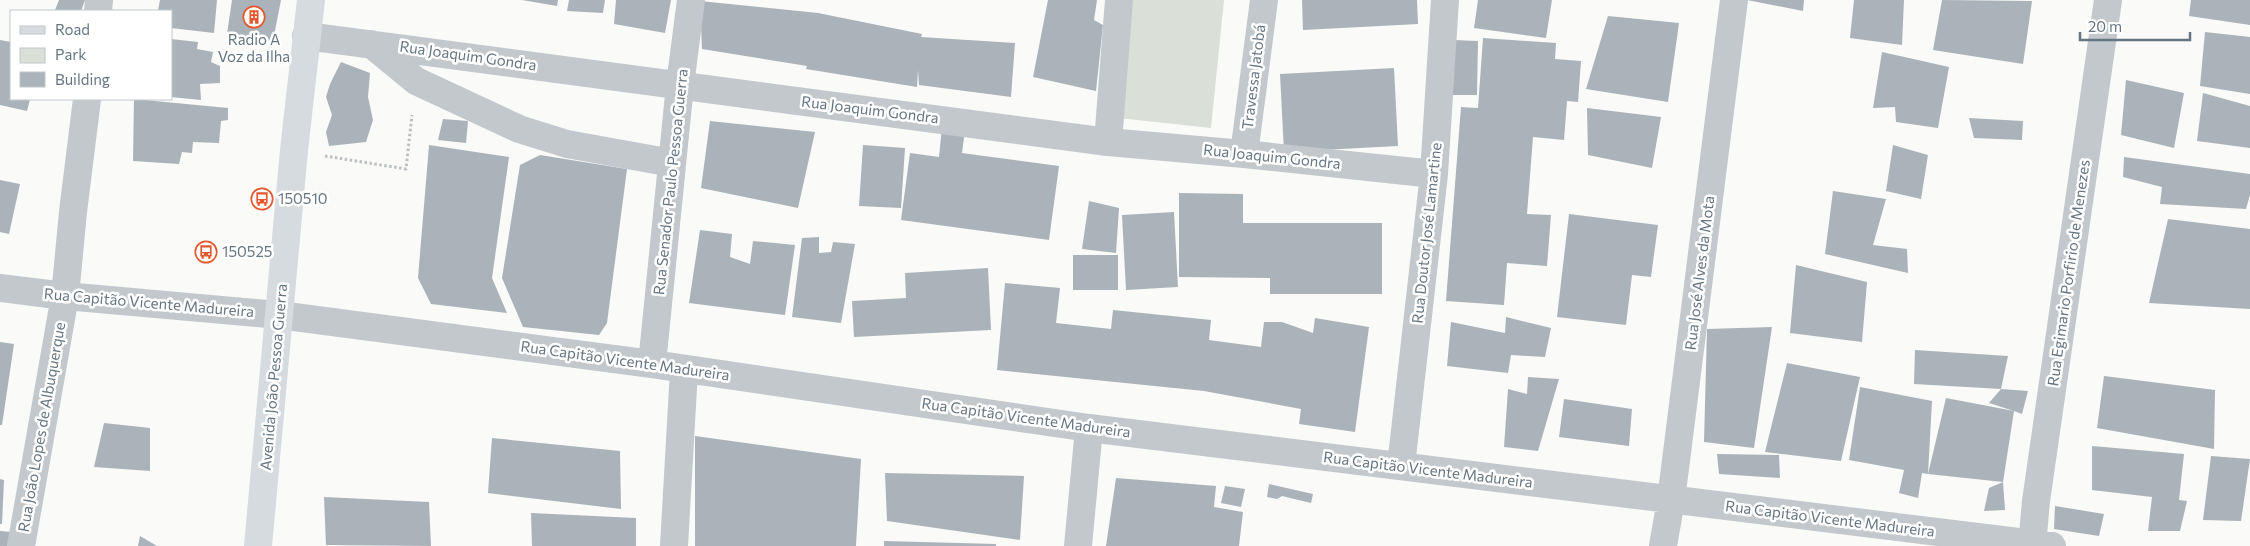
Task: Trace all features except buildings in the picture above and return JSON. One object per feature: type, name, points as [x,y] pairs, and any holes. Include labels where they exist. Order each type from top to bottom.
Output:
[{"type":"main road","name":"Avenida João Pessoa Guerra","points":[[258,546],[294,150],[311,0]]},
{"type":"street","name":"Rua Senador Paulo Pessoa Guerra","points":[[652,364],[680,85],[691,0]]},
{"type":"street","points":[[1108,142],[1119,0]]},
{"type":"street","name":"Travessa Jatobá","points":[[1244,154],[1264,0]]},
{"type":"street","name":"Rua Doutor José Lamartine","points":[[1402,466],[1434,174],[1445,0]]},
{"type":"street","name":"Rua José Alves da Mota","points":[[1662,546],[1671,500],[1734,0]]},
{"type":"street","name":"Rua Egimario Porfirio de Menezes","points":[[2039,545],[2036,501],[2108,0]]},
{"type":"street","name":"Rua Joaquim Gondra","points":[[306,36],[1108,142],[1434,174]]},
{"type":"street","points":[[371,44],[416,81],[519,129],[567,144],[672,163]]},
{"type":"street","name":"Rua João Lopes de Albuquerque","points":[[21,546],[65,296],[72,212],[87,100]]},
{"type":"street","name":"Rua Capitão Vicente Madureira","points":[[0,288],[65,296],[280,315],[652,364],[1089,428],[2039,545]]},
{"type":"street","points":[[674,546],[684,370]]},
{"type":"street","points":[[1078,546],[1089,428]]},
{"type":"path","points":[[294,150],[406,169]]},
{"type":"green space","points":[[1131,0],[1224,0],[1211,128],[1118,118]]},
{"type":"place","name":"Radio A Voz da Ilha","points":[[254,17]]},
{"type":"place","name":"150510","points":[[262,199]]},
{"type":"place","name":"150525","points":[[206,252]]}]
